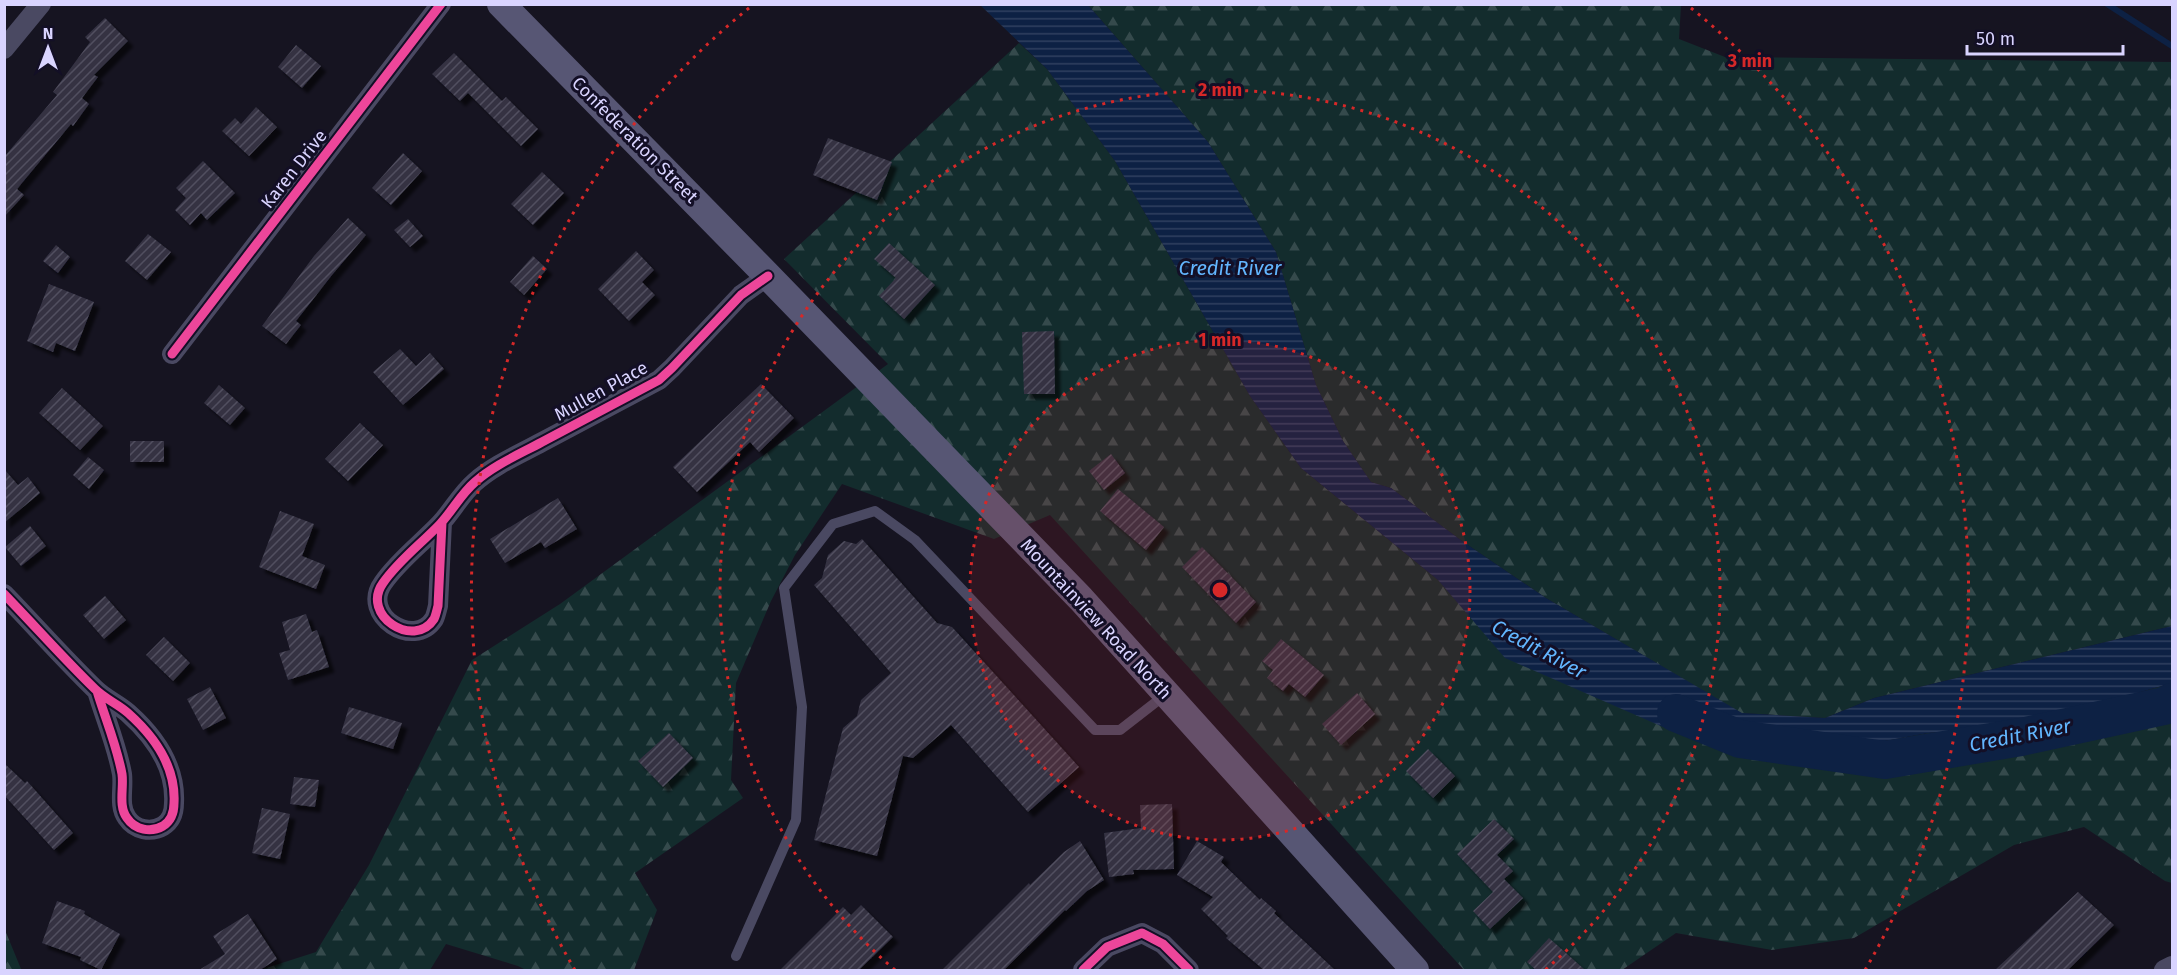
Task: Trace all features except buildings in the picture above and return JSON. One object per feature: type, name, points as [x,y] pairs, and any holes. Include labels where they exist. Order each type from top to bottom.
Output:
[{"type":"main road","name":"Confederation Street","points":[[501,4],[768,276]]},
{"type":"main road","name":"Mountainview Road North","points":[[768,276],[1072,590],[1414,970]]},
{"type":"street","points":[[4,49],[41,4]]},
{"type":"street","name":"Karen Drive","points":[[172,354],[441,4]]},
{"type":"street","name":"Mullen Place","points":[[442,522],[438,606],[434,619],[424,628],[411,631],[399,628],[387,621],[379,612],[377,599],[380,587],[405,557],[442,522],[458,499],[476,481],[498,466],[659,380],[741,295],[768,276]]},
{"type":"street","points":[[4,594],[97,691],[128,713],[163,754],[172,774],[175,795],[174,813],[166,824],[156,830],[146,830],[135,826],[126,817],[122,806],[120,763],[97,691]]},
{"type":"street","points":[[1083,970],[1107,947],[1142,933],[1162,944],[1189,970]]},
{"type":"street","points":[[2164,970],[2172,966]]},
{"type":"lane","points":[[736,956],[796,820],[802,707],[783,588],[833,524],[875,511],[915,540],[1095,730],[1120,730],[1166,694]]},
{"type":"green space","points":[[1088,5],[1681,5],[1679,39],[1725,57],[2172,62],[2172,626],[1874,698],[1825,718],[1741,713],[1546,598],[1462,541],[1391,488],[1371,482],[1343,441],[1316,385],[1276,252],[1208,142]]},
{"type":"green space","points":[[1019,43],[1047,69],[1115,161],[1250,396],[1301,468],[1438,580],[1506,658],[1869,744],[1928,733],[2020,727],[2172,683],[2172,883],[2165,881],[2084,827],[2014,845],[1854,938],[1772,950],[1676,933],[1622,970],[1464,970],[1050,515],[994,539],[842,484],[795,555],[771,601],[736,683],[731,780],[743,798],[635,873],[657,910],[634,970],[526,970],[446,944],[430,970],[260,970],[316,952],[369,865],[472,660],[560,604],[888,364],[784,259]]},
{"type":"green space","points":[[5,930],[21,969],[24,970],[5,970]]},
{"type":"water","name":"Credit River","points":[[980,5],[1088,5],[1208,142],[1276,252],[1316,385],[1343,441],[1371,482],[1391,488],[1462,541],[1546,598],[1742,713],[1825,718],[1874,698],[2172,626],[2172,683],[2020,727],[1928,733],[1869,744],[1663,727],[1505,658],[1438,580],[1301,468],[1250,396],[1115,161],[1047,69]]},
{"type":"waterway","points":[[2107,4],[2172,46]]},
{"type":"waterway","name":"Credit River","points":[[1676,713],[1740,739],[1885,760],[2021,737],[2164,706],[2172,702]]},
{"type":"cycle path","points":[[172,354],[441,4]]},
{"type":"cycle path","points":[[442,522],[438,606],[434,619],[425,628],[414,631],[403,630],[392,625],[378,606],[378,595],[383,583],[403,559],[440,524],[470,487],[490,470],[507,460],[659,380],[741,295],[768,276]]},
{"type":"cycle path","points":[[4,594],[95,689],[128,713],[155,743],[167,765],[174,790],[173,813],[163,826],[148,830],[139,828],[130,822],[124,813],[120,764],[97,691]]},
{"type":"cycle path","points":[[1083,970],[1107,947],[1142,933],[1163,944],[1189,970]]}]
